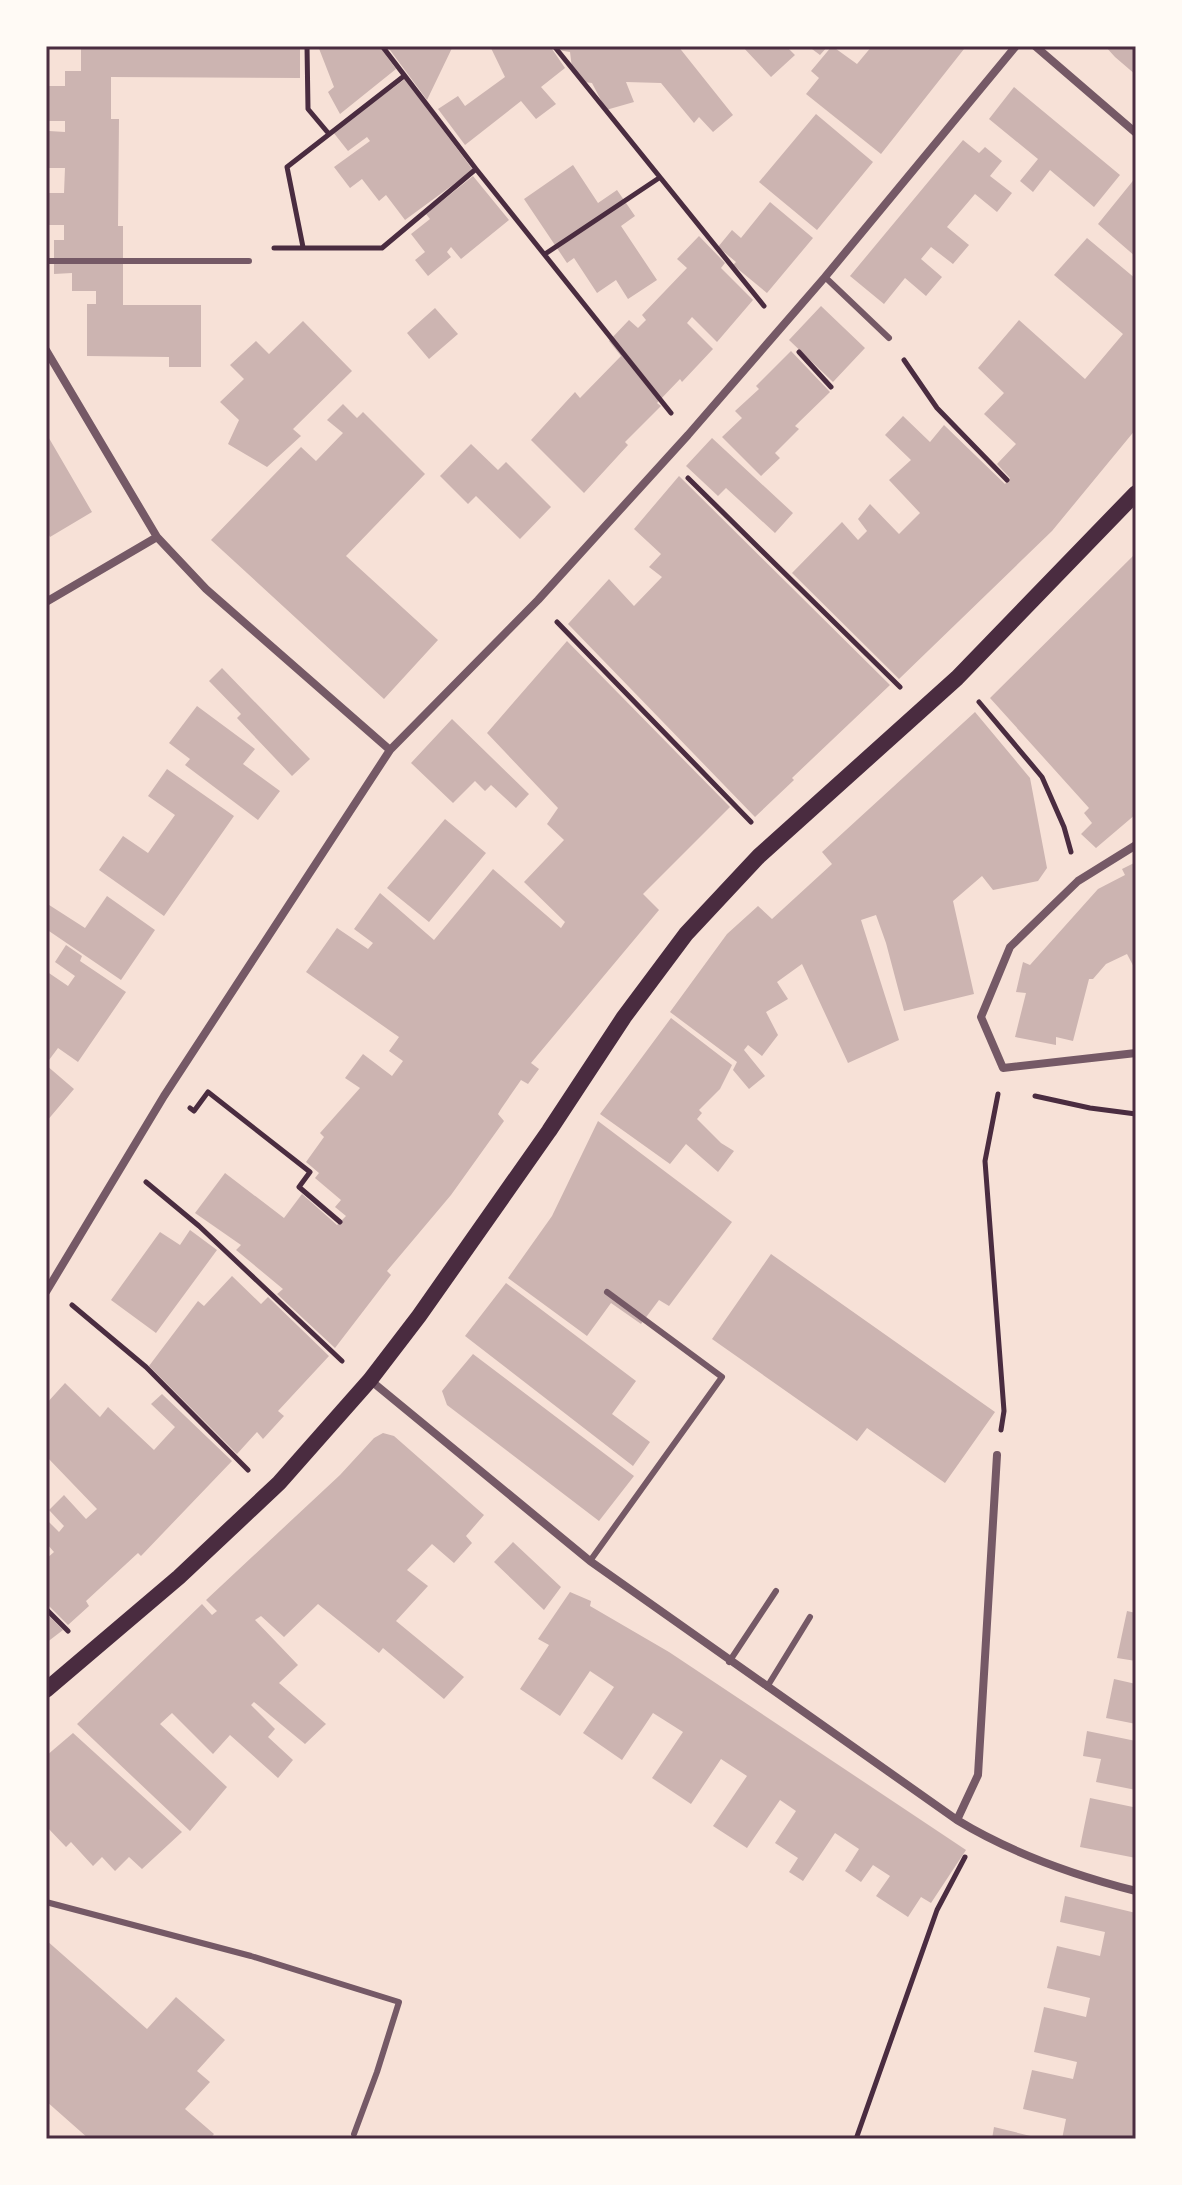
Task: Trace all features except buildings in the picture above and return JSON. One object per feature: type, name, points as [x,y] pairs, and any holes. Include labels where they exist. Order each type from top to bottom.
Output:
[{"type":"main road","points":[[46,1690],[179,1577],[269,1492],[368,1382],[428,1304],[624,1017],[686,934],[759,856],[957,678],[1136,493]]},
{"type":"street","points":[[48,1289],[164,1096],[390,750],[538,600],[688,435],[825,277],[1016,46]]},
{"type":"street","points":[[1035,46],[1136,133]]},
{"type":"street","points":[[46,350],[157,537],[206,589],[390,750]]},
{"type":"street","points":[[46,602],[157,537]]},
{"type":"street","points":[[1136,845],[1078,881],[1010,947],[981,1017],[1003,1068],[1136,1053]]},
{"type":"street","points":[[368,1382],[590,1561],[957,1820],[1074,1875],[1136,1891]]},
{"type":"street","points":[[957,1820],[978,1775],[997,1455]]},
{"type":"lane","points":[[46,261],[249,261]]},
{"type":"lane","points":[[825,277],[889,338]]},
{"type":"lane","points":[[590,1561],[722,1377],[607,1292]]},
{"type":"lane","points":[[729,1662],[776,1591]]},
{"type":"lane","points":[[767,1687],[810,1617]]},
{"type":"lane","points":[[46,1902],[251,1956],[399,2002],[354,2134]]},
{"type":"path","points":[[307,46],[308,109],[329,134]]},
{"type":"path","points":[[382,46],[688,435]]},
{"type":"path","points":[[554,46],[755,294]]},
{"type":"path","points":[[303,247],[287,167],[404,76]]},
{"type":"path","points":[[249,261],[272,248],[382,248],[476,169]]},
{"type":"path","points":[[545,254],[659,178]]},
{"type":"path","points":[[779,331],[831,387]]},
{"type":"path","points":[[889,338],[937,408],[1007,480]]},
{"type":"path","points":[[668,457],[901,689]]},
{"type":"path","points":[[538,600],[754,825]]},
{"type":"path","points":[[957,678],[1042,777],[1064,827],[1078,881]]},
{"type":"path","points":[[997,1455],[1004,1411],[985,1161],[1003,1068]]},
{"type":"path","points":[[1000,1088],[1090,1108],[1136,1114]]},
{"type":"path","points":[[164,1096],[194,1111],[208,1092],[310,1172],[299,1187],[340,1222]]},
{"type":"path","points":[[122,1165],[199,1226],[368,1382]]},
{"type":"path","points":[[48,1289],[146,1367],[269,1492]]},
{"type":"path","points":[[46,1609],[72,1635]]},
{"type":"path","points":[[856,2139],[937,1910],[978,1832]]}]
